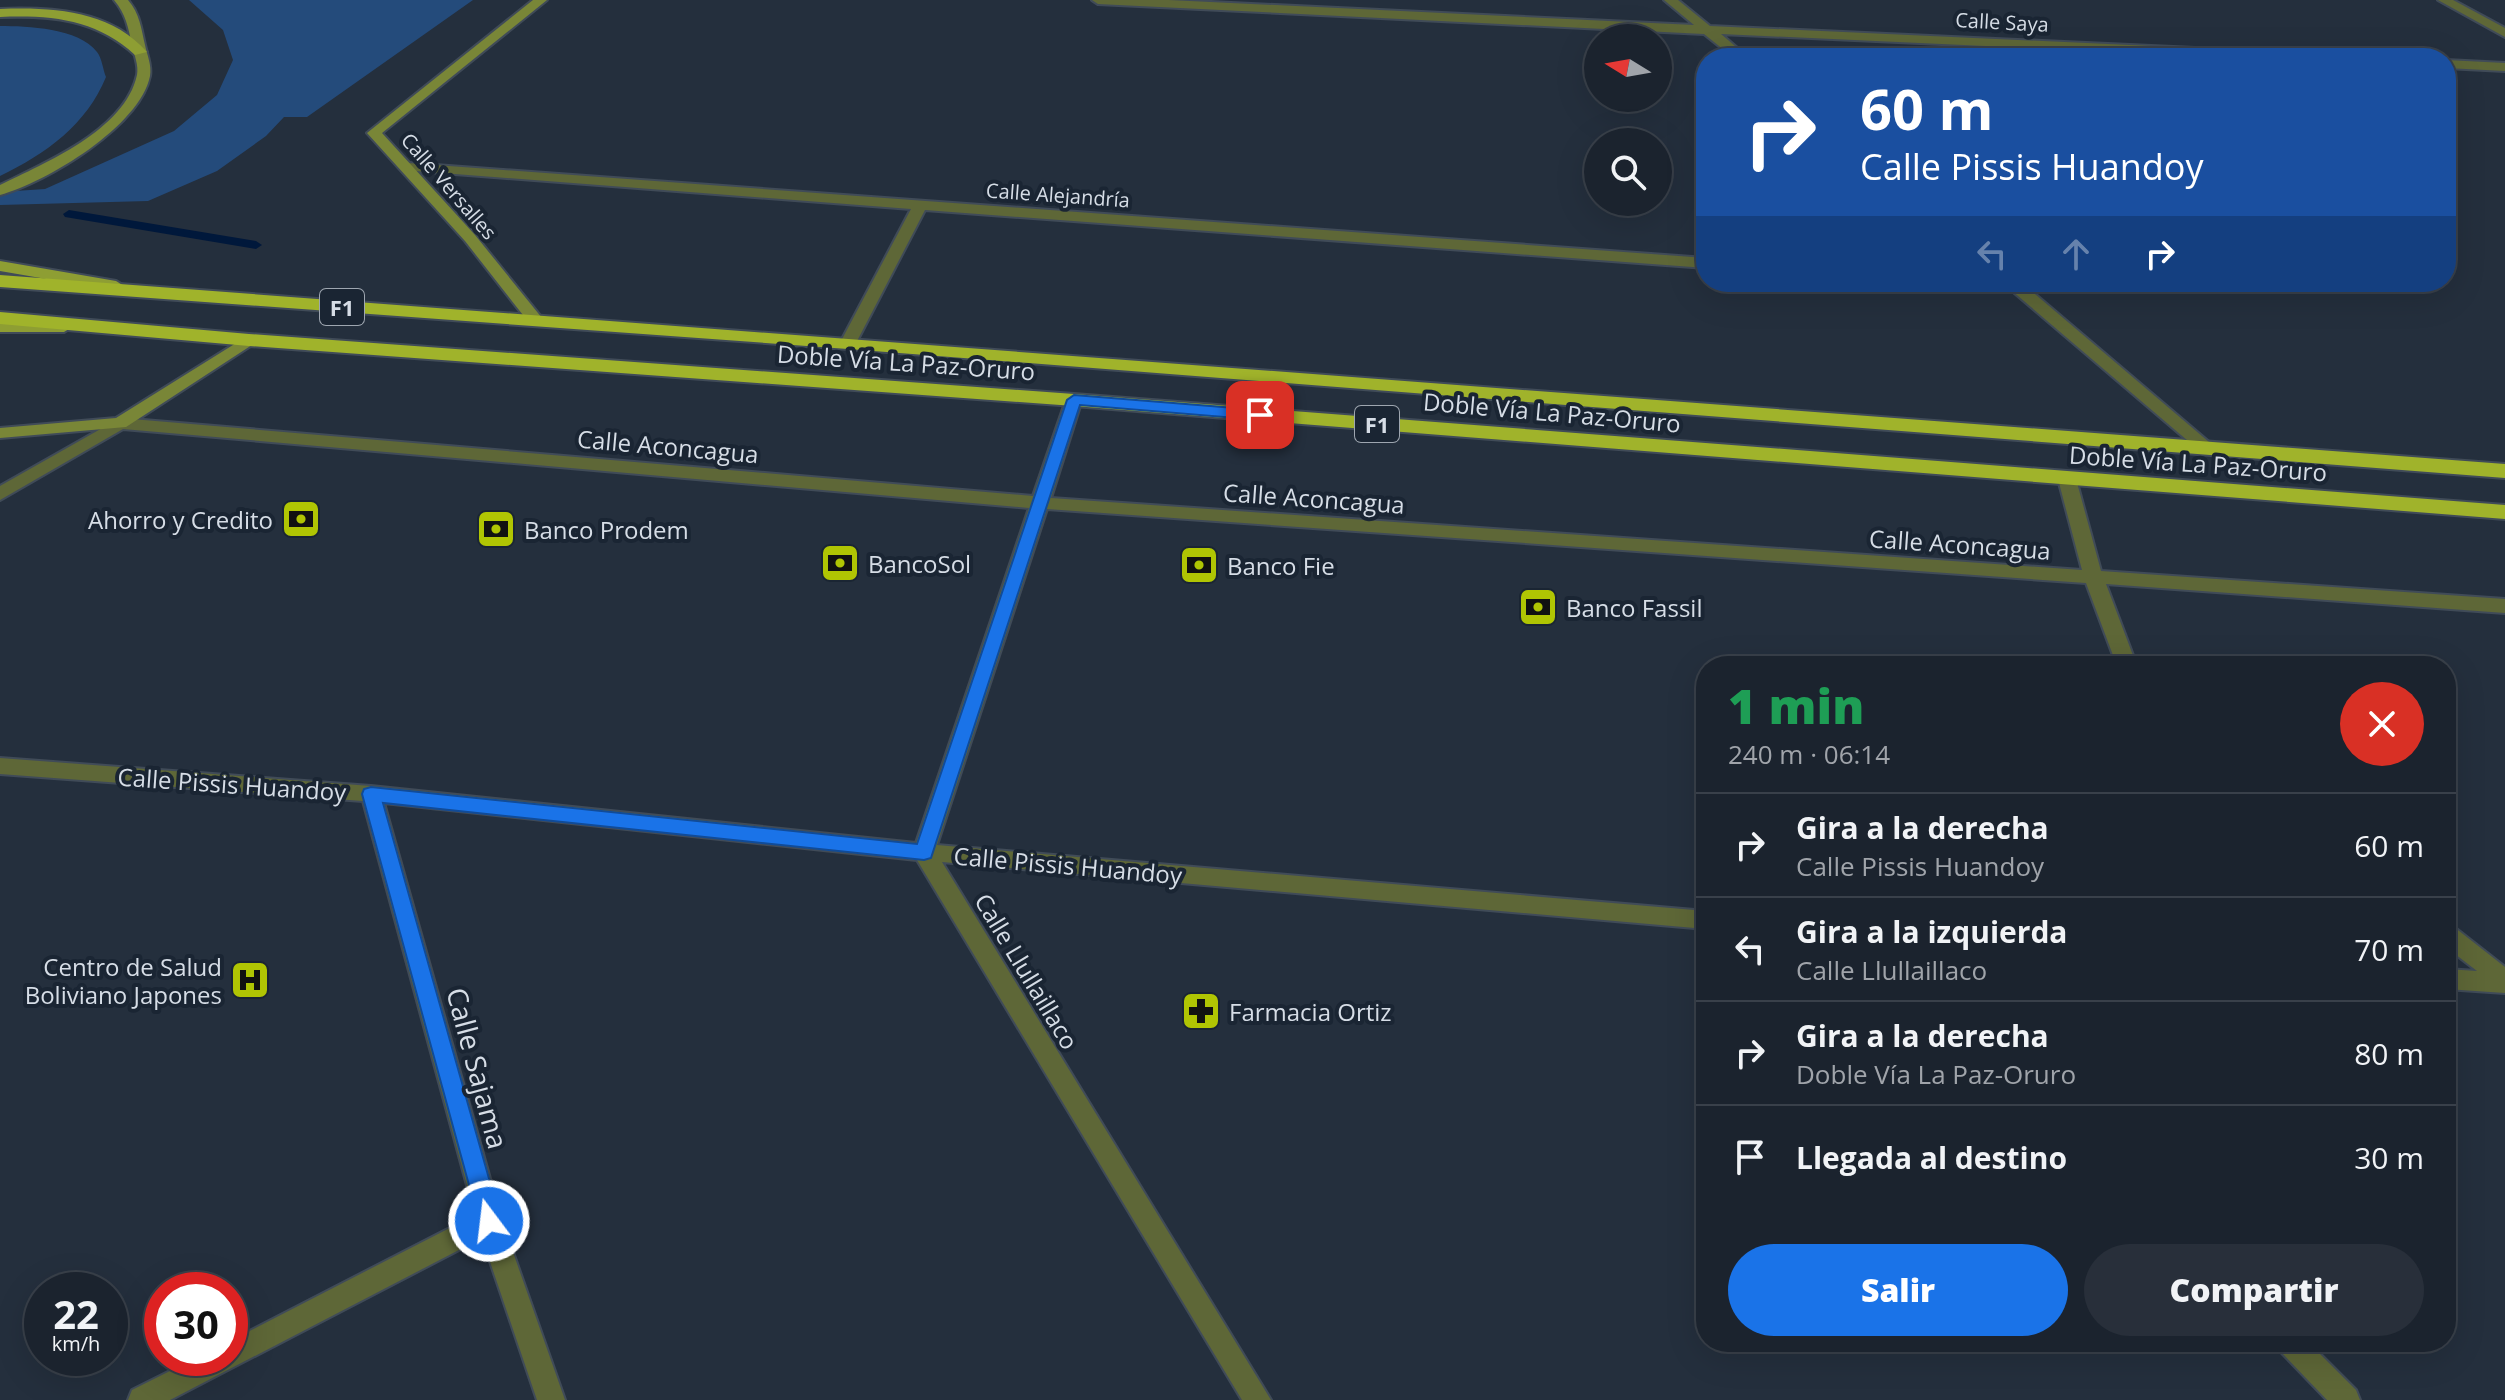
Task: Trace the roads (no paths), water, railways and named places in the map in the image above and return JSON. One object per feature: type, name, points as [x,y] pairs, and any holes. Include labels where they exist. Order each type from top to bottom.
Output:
[{"type":"highway","name":"F1","points":[[0,281],[148,292]]},
{"type":"highway","name":"Doble Vía La Paz-Oruro","points":[[148,292],[2505,471]]},
{"type":"highway","name":"F1","points":[[0,318],[116,327]]},
{"type":"highway","name":"Doble Vía La Paz-Oruro","points":[[116,327],[249,340],[1074,400],[2505,512]]},
{"type":"main road","points":[[0,13],[67,15],[100,23],[125,35],[140,52]]},
{"type":"main road","points":[[0,266],[148,292]]},
{"type":"main road","points":[[0,327],[116,327]]},
{"type":"street","points":[[0,191],[90,142],[120,117],[138,93],[145,71],[133,18],[128,5],[120,0]]},
{"type":"street","name":"Calle Versalles","points":[[536,321],[408,167],[374,133],[541,0]]},
{"type":"street","name":"Calle Saya","points":[[1098,0],[1629,28],[2114,48]]},
{"type":"street","points":[[1364,0],[1383,16]]},
{"type":"street","points":[[1670,0],[1730,48]]},
{"type":"street","points":[[2444,0],[2505,33]]},
{"type":"street","points":[[2456,65],[2505,67]]},
{"type":"street","name":"Calle Alejandría","points":[[408,167],[1696,262]]},
{"type":"street","points":[[848,343],[920,205]]},
{"type":"street","points":[[2023,292],[2207,448]]},
{"type":"street","points":[[0,494],[120,423],[249,340]]},
{"type":"street","points":[[924,852],[1074,400]]},
{"type":"street","points":[[0,433],[120,423]]},
{"type":"street","name":"Calle Aconcagua","points":[[120,423],[1042,503],[2505,606]]},
{"type":"street","points":[[2067,479],[2094,578],[2123,656]]},
{"type":"street","name":"Calle Pissis Huandoy","points":[[0,766],[371,794],[924,852],[1696,919]]},
{"type":"street","name":"Calle Sajama","points":[[371,794],[489,1221],[551,1400]]},
{"type":"street","name":"Calle Llullaillaco","points":[[924,852],[1257,1400]]},
{"type":"street","points":[[2456,942],[2505,982]]},
{"type":"street","points":[[2456,980],[2505,982]]},
{"type":"street","points":[[248,1346],[489,1221]]},
{"type":"street","points":[[2299,1352],[2346,1400]]},
{"type":"street","points":[[142,1400],[189,1376]]},
{"type":"waterway","points":[[69,214],[256,245]]},
{"type":"place","name":"Ahorro y Credito","points":[[301,519]]},
{"type":"place","name":"Banco Prodem","points":[[496,529]]},
{"type":"place","name":"BancoSol","points":[[840,563]]},
{"type":"place","name":"Banco Fie","points":[[1199,565]]},
{"type":"place","name":"Banco Fassil","points":[[1538,607]]},
{"type":"place","name":"Centro de Salud Boliviano Japones","points":[[250,980]]},
{"type":"place","name":"Farmacia Ortiz","points":[[1201,1011]]}]
